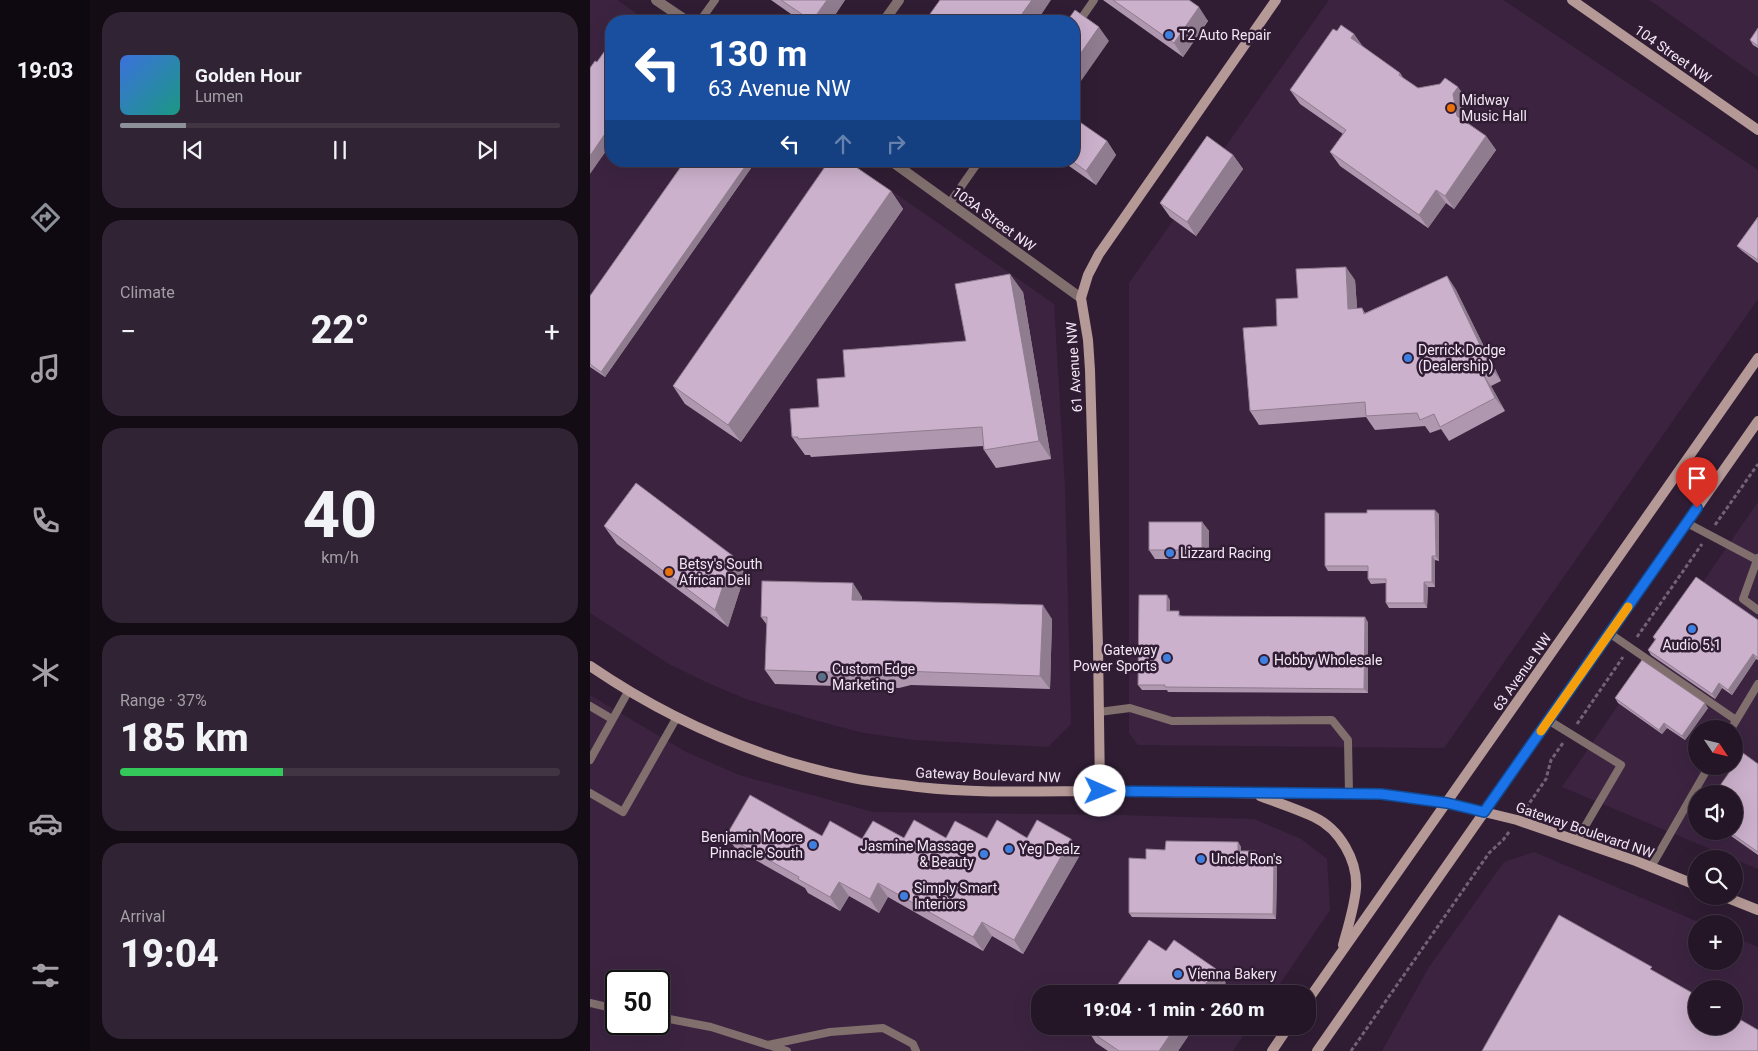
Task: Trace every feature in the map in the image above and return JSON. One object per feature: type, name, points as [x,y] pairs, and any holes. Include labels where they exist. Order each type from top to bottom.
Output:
[{"type":"main road","name":"61 Avenue NW","points":[[1100,791],[1090,370],[1088,340],[1081,298],[1088,274],[1099,254],[1276,0]]},
{"type":"main road","name":"104 Street NW","points":[[1572,0],[1758,130]]},
{"type":"main road","name":"63 Avenue NW","points":[[1316,988],[1758,358]]},
{"type":"main road","points":[[1318,1051],[1758,421]]},
{"type":"main road","name":"Gateway Boulevard NW","points":[[590,666],[677,717],[743,746],[800,765],[855,778],[920,787],[992,791],[1381,794],[1447,803],[1517,820],[1577,840],[1688,882]]},
{"type":"main road","points":[[1252,793],[1316,817],[1340,839],[1350,854],[1355,871],[1356,888],[1342,951]]},
{"type":"main road","points":[[1743,904],[1758,910]]},
{"type":"main road","points":[[1272,1051],[1283,1035]]},
{"type":"street","points":[[656,0],[677,15]]},
{"type":"street","points":[[888,15],[899,0]]},
{"type":"street","name":"103A Street NW","points":[[899,167],[1081,298]]},
{"type":"lane","points":[[704,15],[715,0]]},
{"type":"lane","points":[[1080,20],[1094,0]]},
{"type":"lane","points":[[949,204],[975,167]]},
{"type":"lane","points":[[1687,523],[1758,559],[1743,599],[1758,610]]},
{"type":"lane","points":[[1609,633],[1736,720],[1758,684]]},
{"type":"lane","points":[[590,760],[629,690]]},
{"type":"lane","points":[[590,706],[612,720]]},
{"type":"lane","points":[[1099,712],[1130,708],[1172,721],[1332,720],[1348,740],[1349,794]]},
{"type":"lane","points":[[590,793],[623,812],[677,717]]},
{"type":"lane","points":[[1548,720],[1622,765],[1577,840]]},
{"type":"lane","points":[[1651,867],[1704,775]]},
{"type":"lane","points":[[590,1003],[605,1006]]},
{"type":"lane","points":[[670,1019],[711,1027],[787,1051]]},
{"type":"lane","points":[[768,1045],[830,1032],[883,1028],[913,1044],[916,1051]]},
{"type":"path","points":[[1517,820],[1546,779],[1551,760],[1758,464]]},
{"type":"path","points":[[1350,1051],[1488,853],[1503,840]]},
{"type":"shaded area","points":[[590,0],[617,0],[639,15],[605,15],[605,167],[858,167],[1054,304],[1065,489],[1071,724],[1048,747],[915,740],[864,733],[746,699],[708,683],[669,664],[590,613]]},
{"type":"shaded area","points":[[1329,0],[1503,0],[1758,170],[1758,299],[1444,748],[1138,745],[1129,733],[1129,283]]},
{"type":"shaded area","points":[[1649,0],[1758,0],[1758,77],[1654,3]]},
{"type":"shaded area","points":[[1758,502],[1758,869],[1743,863],[1743,850],[1713,850],[1689,840],[1743,840],[1743,785],[1688,785],[1688,840],[1562,787]]},
{"type":"shaded area","points":[[590,695],[686,752],[739,775],[873,812],[1254,819],[1301,839],[1327,859],[1330,910],[1279,985],[1031,985],[1031,1035],[1244,1035],[1233,1051],[590,1051]]},
{"type":"shaded area","points":[[1534,852],[1688,918],[1688,970],[1743,970],[1743,941],[1758,947],[1758,1051],[1382,1051],[1429,967],[1504,862]]},
{"type":"building","points":[[781,0],[827,0],[816,15],[803,15]]},
{"type":"building","points":[[940,0],[1032,0],[1021,15],[929,15]]},
{"type":"building","points":[[1113,0],[1189,0],[1199,7],[1174,43]]},
{"type":"building","points":[[1075,10],[1099,27],[1080,54],[1080,15],[1071,15]]},
{"type":"building","points":[[1341,25],[1354,34],[1351,38],[1418,88],[1440,84],[1445,78],[1458,87],[1453,94],[1457,116],[1486,136],[1445,196],[1436,190],[1419,215],[1330,152],[1346,130],[1290,90],[1333,29],[1337,31]]},
{"type":"building","points":[[1758,28],[1758,46],[1750,40]]},
{"type":"building","points":[[605,51],[605,134],[590,156],[590,68],[595,61],[597,62]]},
{"type":"building","points":[[1080,122],[1107,141],[1086,171],[1080,167]]},
{"type":"building","points":[[1207,136],[1233,155],[1187,222],[1160,203]]},
{"type":"building","points":[[681,167],[745,167],[601,372],[590,364],[590,296]]},
{"type":"building","points":[[825,167],[856,167],[891,191],[728,425],[673,386]]},
{"type":"building","points":[[1758,217],[1758,260],[1737,246]]},
{"type":"building","points":[[1346,267],[1348,309],[1362,308],[1364,314],[1447,276],[1491,368],[1482,372],[1495,398],[1440,427],[1434,414],[1420,420],[1417,413],[1366,416],[1365,402],[1250,411],[1243,328],[1277,326],[1276,299],[1298,298],[1296,269]]},
{"type":"building","points":[[1010,274],[1039,441],[984,450],[982,427],[798,439],[798,437],[792,437],[790,409],[819,407],[817,379],[845,377],[843,350],[966,341],[955,284]]},
{"type":"building","points":[[636,483],[733,556],[715,610],[604,526]]},
{"type":"building","points":[[1367,510],[1435,510],[1436,556],[1432,556],[1432,582],[1424,582],[1424,603],[1386,603],[1386,579],[1368,579],[1368,566],[1325,566],[1325,513],[1367,513]]},
{"type":"building","points":[[1149,522],[1202,522],[1202,550],[1149,550]]},
{"type":"building","points":[[1696,577],[1758,620],[1758,658],[1753,654],[1728,690],[1719,683],[1712,694],[1648,650],[1656,639],[1653,637]]},
{"type":"building","points":[[762,581],[853,583],[852,600],[1043,605],[1040,676],[901,671],[890,674],[765,670],[767,617],[761,617]]},
{"type":"building","points":[[1139,595],[1167,595],[1167,611],[1179,611],[1179,616],[1365,617],[1364,689],[1165,687],[1165,685],[1138,685]]},
{"type":"building","points":[[1642,660],[1705,703],[1693,720],[1688,720],[1688,727],[1682,736],[1664,723],[1659,730],[1615,698]]},
{"type":"building","points":[[1743,753],[1758,764],[1758,852],[1741,840],[1743,840],[1743,785],[1720,785],[1727,775],[1743,775]]},
{"type":"building","points":[[750,795],[822,836],[830,821],[862,839],[873,821],[904,838],[914,820],[946,838],[955,821],[987,838],[997,820],[1027,838],[1037,820],[1071,839],[1014,940],[982,922],[973,937],[878,883],[870,899],[839,882],[830,897],[798,879],[799,877],[726,836]]},
{"type":"building","points":[[1166,841],[1238,842],[1238,851],[1256,851],[1256,860],[1274,860],[1273,914],[1129,913],[1129,858],[1146,859],[1146,849],[1165,850]]},
{"type":"building","points":[[1559,915],[1652,967],[1650,969],[1688,990],[1688,1035],[1743,1035],[1743,1021],[1758,1030],[1758,1051],[1482,1051]]},
{"type":"building","points":[[1149,940],[1166,951],[1174,940],[1216,969],[1205,985],[1117,985]]},
{"type":"building","points":[[1096,1035],[1170,1035],[1159,1051],[1119,1051]]},
{"type":"slow traffic","points":[[1541,731],[1628,607]]},
{"type":"place","name":"T2 Auto Repair","points":[[1169,35]]},
{"type":"place","name":"Midway Music Hall","points":[[1451,108]]},
{"type":"place","name":"Derrick Dodge (Dealership)","points":[[1408,358]]},
{"type":"place","name":"Lizzard Racing","points":[[1170,553]]},
{"type":"place","name":"Betsy's South African Deli","points":[[669,572]]},
{"type":"place","name":"Audio 5.1","points":[[1692,629]]},
{"type":"place","name":"Gateway Power Sports","points":[[1167,658]]},
{"type":"place","name":"Hobby Wholesale","points":[[1264,660]]},
{"type":"place","name":"Custom Edge Marketing","points":[[822,677]]},
{"type":"place","name":"Benjamin Moore Pinnacle South","points":[[813,845]]},
{"type":"place","name":"Yeg Dealz","points":[[1009,849]]},
{"type":"place","name":"Jasmine Massage & Beauty","points":[[984,854]]},
{"type":"place","name":"Uncle Ron's","points":[[1201,859]]},
{"type":"place","name":"Simply Smart Interiors","points":[[904,896]]},
{"type":"place","name":"Vienna Bakery","points":[[1178,974]]},
{"type":"route","points":[[1100,791],[1381,794],[1447,803],[1484,812],[1697,508]]}]
